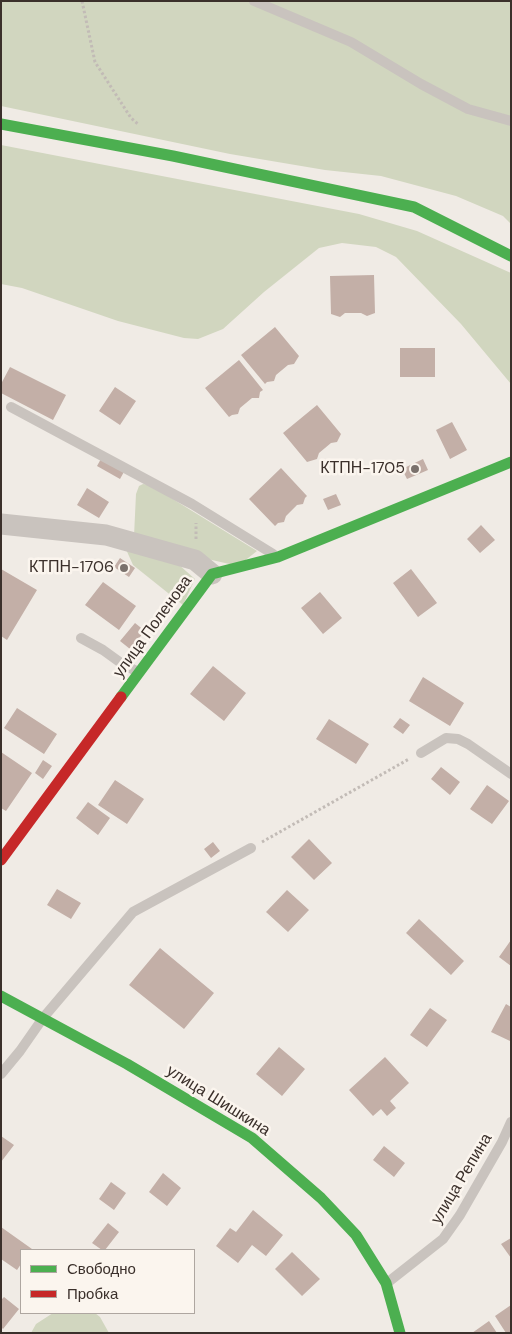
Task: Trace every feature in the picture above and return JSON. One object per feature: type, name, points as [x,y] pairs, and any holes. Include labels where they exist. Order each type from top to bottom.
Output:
[{"type":"street","points":[[1,124],[173,156],[414,207],[511,256]]},
{"type":"street","name":"улица Поленова","points":[[2,859],[212,574],[278,557],[511,462]]},
{"type":"street","points":[[1,524],[106,535],[195,560],[212,574]]},
{"type":"street","name":"улица Шишкина","points":[[1,996],[127,1064],[252,1138],[321,1198],[356,1235],[386,1283],[400,1333]]},
{"type":"lane","points":[[254,1],[351,42],[421,84],[468,109],[511,121]]},
{"type":"lane","points":[[11,407],[192,504],[278,557]]},
{"type":"lane","points":[[82,638],[139,672]]},
{"type":"lane","points":[[421,752],[446,738],[458,739],[511,774]]},
{"type":"lane","points":[[1,1074],[43,1018],[133,912],[252,848]]},
{"type":"lane","name":"улица Репина","points":[[386,1283],[443,1239],[460,1216],[502,1142],[511,1122]]},
{"type":"path","points":[[82,1],[95,62],[131,118],[145,131]]},
{"type":"path","points":[[192,504],[197,526],[195,560]]},
{"type":"path","points":[[252,848],[421,752]]},
{"type":"green space","points":[[1,1],[511,1],[511,224],[503,216],[456,196],[381,176],[325,170],[230,154],[1,106]]},
{"type":"green space","points":[[1,145],[359,214],[417,231],[511,273],[511,384],[461,324],[396,257],[376,247],[342,243],[319,248],[264,292],[223,329],[198,339],[184,338],[118,321],[22,288],[1,284]]},
{"type":"green space","points":[[143,484],[150,485],[257,551],[238,566],[199,557],[134,536],[136,494],[139,486]]},
{"type":"green space","points":[[125,547],[178,564],[195,579],[183,605],[133,565]]},
{"type":"green space","points":[[51,1314],[96,1314],[109,1333],[31,1333],[36,1324]]},
{"type":"building","points":[[374,275],[375,313],[367,316],[361,313],[345,313],[340,317],[331,314],[330,276]]},
{"type":"building","points":[[275,327],[299,356],[294,364],[288,365],[276,375],[274,381],[265,384],[241,355]]},
{"type":"building","points":[[400,348],[435,348],[435,377],[400,377]]},
{"type":"building","points":[[239,360],[263,390],[260,392],[259,398],[252,398],[240,408],[238,414],[229,417],[205,388]]},
{"type":"building","points":[[10,367],[66,395],[53,420],[1,393],[1,384]]},
{"type":"building","points":[[115,387],[136,401],[120,425],[99,411]]},
{"type":"building","points":[[317,405],[341,434],[337,442],[331,443],[319,453],[317,459],[307,462],[283,433]]},
{"type":"building","points":[[452,422],[467,450],[450,459],[436,430]]},
{"type":"building","points":[[102,457],[125,470],[120,479],[97,466]]},
{"type":"building","name":"КТПН-1705","points":[[423,459],[428,470],[407,479],[402,469]]},
{"type":"building","points":[[281,468],[307,496],[303,504],[297,505],[286,516],[284,522],[278,523],[275,526],[249,499]]},
{"type":"building","points":[[87,488],[109,502],[99,518],[77,505]]},
{"type":"building","points":[[336,494],[341,505],[328,510],[323,499]]},
{"type":"building","points":[[481,525],[495,540],[480,553],[467,539]]},
{"type":"building","name":"КТПН-1706","points":[[120,558],[135,568],[129,577],[114,567]]},
{"type":"building","points":[[1,569],[37,590],[7,640],[1,636]]},
{"type":"building","points":[[411,569],[437,603],[418,617],[393,583]]},
{"type":"building","points":[[103,582],[136,606],[119,630],[85,605]]},
{"type":"building","points":[[320,592],[342,618],[323,634],[301,608]]},
{"type":"building","points":[[135,623],[145,631],[130,649],[120,641]]},
{"type":"building","points":[[213,666],[246,693],[224,721],[190,694]]},
{"type":"building","points":[[423,677],[464,703],[450,726],[409,701]]},
{"type":"building","points":[[17,708],[57,734],[44,754],[4,728]]},
{"type":"building","points":[[400,718],[410,725],[403,734],[393,727]]},
{"type":"building","points":[[329,719],[369,744],[356,764],[316,739]]},
{"type":"building","points":[[1,752],[32,773],[6,811],[1,808]]},
{"type":"building","points":[[43,760],[52,766],[43,779],[35,773]]},
{"type":"building","points":[[441,767],[460,782],[450,795],[431,779]]},
{"type":"building","points":[[115,780],[144,799],[127,824],[98,805]]},
{"type":"building","points":[[487,785],[509,801],[492,824],[470,809]]},
{"type":"building","points":[[88,802],[110,818],[98,835],[76,818]]},
{"type":"building","points":[[309,839],[332,863],[314,880],[291,857]]},
{"type":"building","points":[[213,842],[220,851],[211,858],[204,849]]},
{"type":"building","points":[[57,889],[81,903],[71,919],[47,905]]},
{"type":"building","points":[[287,890],[309,910],[288,932],[266,912]]},
{"type":"building","points":[[419,919],[464,961],[451,975],[406,933]]},
{"type":"building","points":[[511,940],[511,966],[499,957]]},
{"type":"building","points":[[160,948],[214,993],[184,1029],[129,985]]},
{"type":"building","points":[[506,1004],[511,1007],[510,1041],[491,1032]]},
{"type":"building","points":[[430,1008],[447,1020],[427,1047],[410,1035]]},
{"type":"building","points":[[279,1047],[305,1069],[282,1096],[256,1074]]},
{"type":"building","points":[[385,1057],[409,1083],[390,1101],[396,1108],[387,1116],[381,1109],[373,1116],[349,1090]]},
{"type":"building","points":[[1,1136],[14,1145],[1,1162]]},
{"type":"building","points":[[384,1146],[405,1163],[394,1177],[373,1160]]},
{"type":"building","points":[[163,1173],[181,1188],[167,1206],[149,1192]]},
{"type":"building","points":[[111,1182],[126,1193],[114,1210],[99,1199]]},
{"type":"building","points":[[253,1210],[283,1235],[266,1256],[252,1245],[238,1263],[216,1246],[230,1228],[236,1232]]},
{"type":"building","points":[[108,1223],[119,1232],[106,1249],[101,1249],[92,1243]]},
{"type":"building","points":[[1,1227],[32,1249],[20,1249],[20,1266],[17,1270],[1,1259]]},
{"type":"building","points":[[511,1238],[511,1258],[501,1244]]},
{"type":"building","points":[[292,1252],[320,1279],[302,1296],[275,1269]]},
{"type":"building","points":[[4,1297],[19,1309],[3,1329],[1,1327],[1,1300]]},
{"type":"building","points":[[511,1305],[511,1333],[506,1333],[495,1316]]},
{"type":"building","points":[[489,1321],[497,1333],[472,1333]]},
{"type":"traffic: fast","points":[[1,124],[173,156],[414,207],[511,256]]},
{"type":"traffic: fast","points":[[121,697],[212,574],[278,557],[511,462]]},
{"type":"traffic: fast","points":[[1,996],[127,1064],[252,1138],[321,1198],[356,1235],[386,1283],[400,1333]]},
{"type":"traffic: jam","points":[[1,860],[121,697]]},
{"type":"place","name":"КТПН-1705","points":[[415,469]]},
{"type":"place","name":"КТПН-1706","points":[[124,568]]}]
